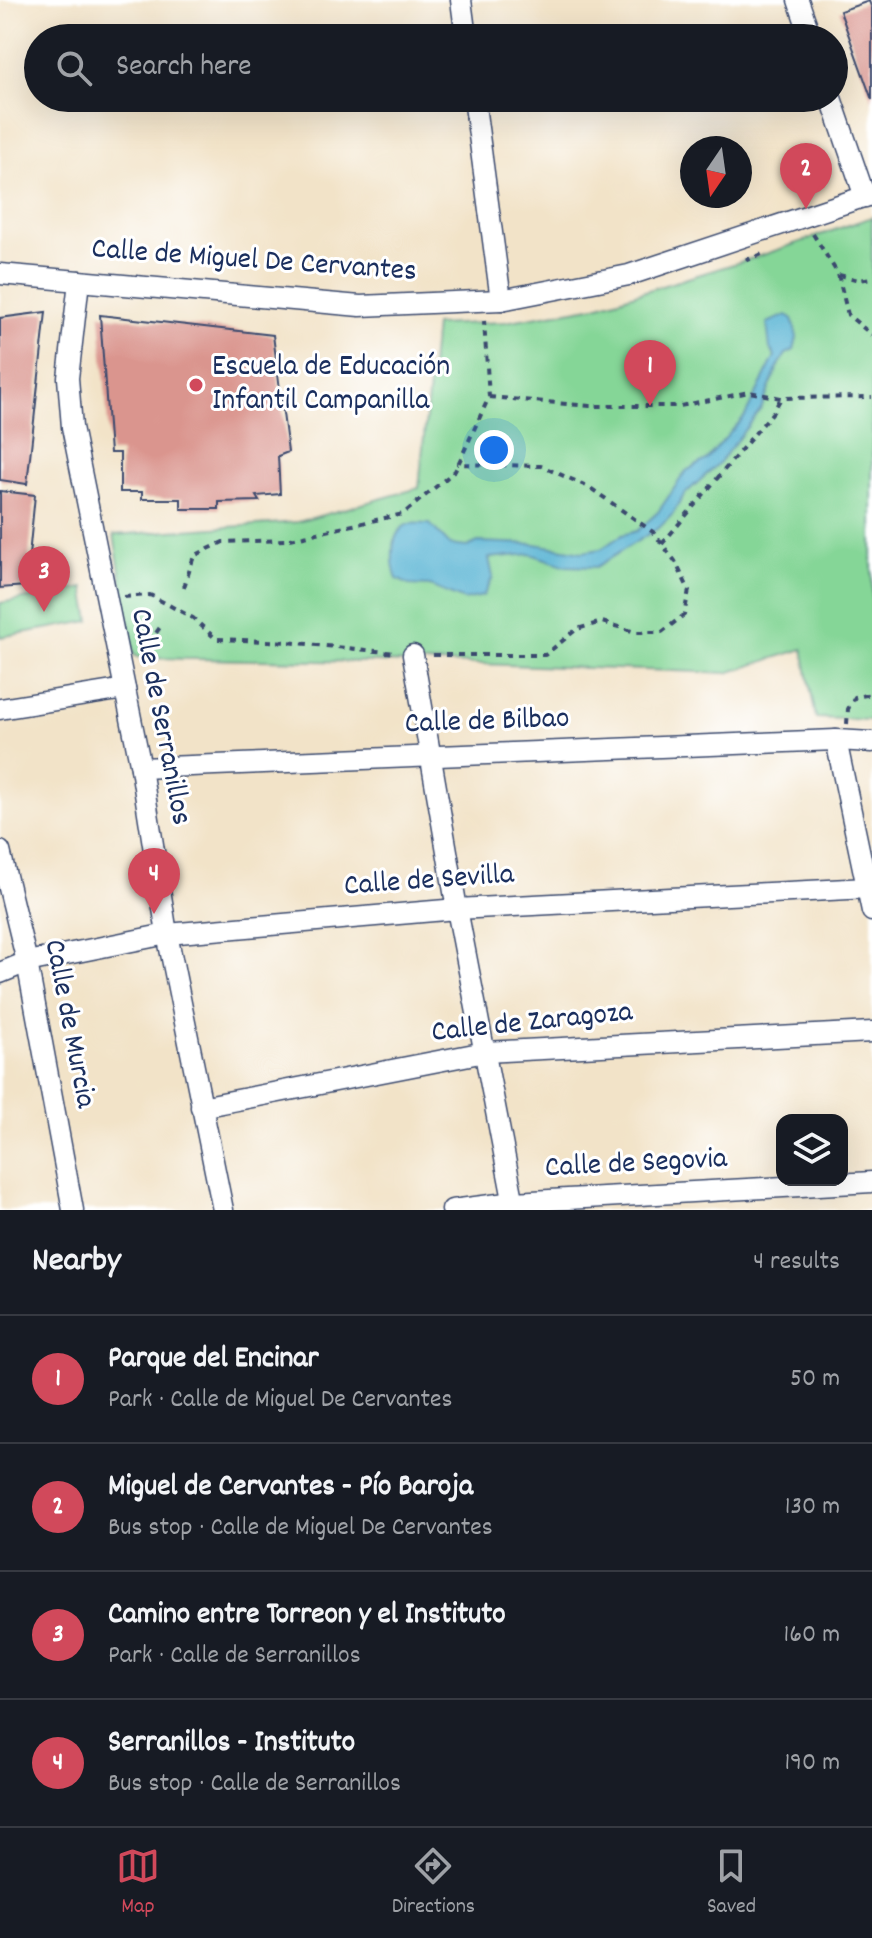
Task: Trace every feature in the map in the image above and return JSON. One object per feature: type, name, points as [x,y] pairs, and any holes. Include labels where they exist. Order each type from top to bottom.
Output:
[{"type":"street","points":[[461,0],[464,24]]},
{"type":"street","points":[[798,0],[806,24]]},
{"type":"street","points":[[476,112],[501,300]]},
{"type":"street","points":[[836,112],[868,196]]},
{"type":"street","name":"Calle de Miguel De Cervantes","points":[[0,274],[360,306],[501,300],[629,275],[868,196]]},
{"type":"street","name":"Calle de Serranillos","points":[[79,281],[68,378],[72,427],[141,768],[167,934],[223,1210]]},
{"type":"street","points":[[413,655],[457,909],[514,1206]]},
{"type":"street","points":[[0,709],[125,689]]},
{"type":"street","points":[[841,740],[872,911]]},
{"type":"street","name":"Calle de Bilbao","points":[[141,768],[841,740],[872,742]]},
{"type":"street","name":"Calle de Murcia","points":[[0,851],[27,962],[73,1210]]},
{"type":"street","name":"Calle de Sevilla","points":[[0,973],[27,962],[167,934],[457,909],[868,888]]},
{"type":"street","name":"Calle de Zaragoza","points":[[201,1107],[485,1052],[872,1032]]},
{"type":"street","name":"Calle de Segovia","points":[[452,1210],[872,1182]]},
{"type":"path","points":[[800,239],[813,234],[838,274],[848,315],[872,335]]},
{"type":"path","points":[[740,240],[748,260],[774,249]]},
{"type":"path","points":[[838,274],[859,280],[872,278]]},
{"type":"path","points":[[184,587],[194,556],[223,542],[286,540],[403,514],[455,471],[489,397],[484,321]]},
{"type":"path","points":[[489,397],[590,406],[680,406],[749,392],[781,398],[872,397]]},
{"type":"path","points":[[662,544],[773,412],[781,398]]},
{"type":"path","points":[[105,598],[150,595],[193,618],[216,639],[287,642],[413,655],[545,655],[577,629],[602,622],[635,632],[662,632],[684,615],[689,590],[675,561],[653,532],[589,487],[541,466],[457,464]]},
{"type":"path","points":[[116,647],[151,640],[161,626]]},
{"type":"path","points":[[841,740],[848,709],[855,697],[872,694]]},
{"type":"green space","points":[[872,217],[872,720],[816,718],[803,649],[727,673],[480,664],[140,658],[134,655],[114,535],[298,522],[419,488],[435,325],[505,322],[596,306],[760,256]]},
{"type":"green space","points":[[84,588],[90,621],[0,637],[0,603]]},
{"type":"water","points":[[787,315],[792,318],[797,337],[794,350],[786,354],[778,367],[761,409],[719,463],[684,495],[673,514],[660,527],[596,567],[566,566],[531,554],[489,558],[493,577],[483,596],[464,600],[430,586],[409,585],[397,579],[393,548],[398,533],[409,524],[430,524],[450,545],[467,547],[478,542],[535,544],[582,552],[601,549],[622,535],[637,531],[658,512],[686,471],[706,460],[745,416],[775,356],[770,349],[767,323]]},
{"type":"building","points":[[869,1],[872,9],[872,100],[848,33],[848,24],[845,24],[840,11]]},
{"type":"building","points":[[46,312],[27,484],[0,480],[0,318]]},
{"type":"building","name":"Escuela de Educación Infantil Campanilla","points":[[100,315],[273,335],[288,452],[278,456],[280,494],[256,496],[259,501],[219,502],[219,509],[181,509],[181,499],[142,499],[142,492],[120,492],[120,453],[110,453]]},
{"type":"building","points":[[0,491],[35,495],[26,586],[0,588]]},
{"type":"place","name":"Miguel de Cervantes - Pío Baroja","points":[[806,209]]},
{"type":"place","name":"Escuela de Educación Infantil Campanilla","points":[[196,385]]},
{"type":"place","name":"Parque del Encinar","points":[[650,406]]},
{"type":"place","name":"Camino entre Torreon y el Instituto","points":[[44,612]]},
{"type":"place","name":"Serranillos - Instituto","points":[[154,914]]}]
